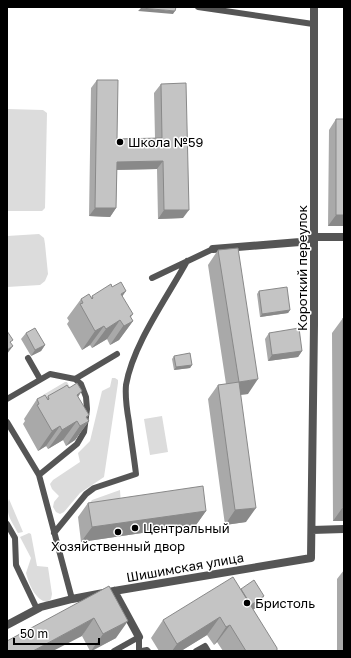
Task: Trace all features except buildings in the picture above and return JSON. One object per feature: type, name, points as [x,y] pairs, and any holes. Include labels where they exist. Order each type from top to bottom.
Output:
[{"type":"street","name":"Короткий переулок","points":[[312,530],[314,7]]},
{"type":"street","points":[[213,250],[300,242],[314,237],[344,237]]},
{"type":"street","points":[[312,530],[344,529]]},
{"type":"street","name":"Шишимская улица","points":[[7,625],[37,609],[72,600],[114,591],[311,558],[312,530]]},
{"type":"street","points":[[114,591],[140,637]]},
{"type":"lane","points":[[198,7],[314,24]]},
{"type":"lane","points":[[152,278],[213,250]]},
{"type":"lane","points":[[54,533],[86,494],[94,488],[136,474],[127,409],[126,386],[144,335],[187,261]]},
{"type":"lane","points":[[75,379],[117,354]]},
{"type":"lane","points":[[28,358],[40,379]]},
{"type":"lane","points":[[7,399],[50,374],[75,379],[81,384],[86,397],[87,409],[84,432],[78,444],[39,476]]},
{"type":"lane","points":[[7,423],[39,476],[72,600]]},
{"type":"lane","points":[[7,524],[15,538],[16,565],[37,609]]},
{"type":"lane","points":[[114,651],[140,637]]},
{"type":"lane","points":[[139,651],[140,637]]},
{"type":"lane","points":[[196,651],[205,646],[208,651]]},
{"type":"lane","points":[[142,651],[148,651]]},
{"type":"shaded area","points":[[7,109],[43,110],[47,113],[45,208],[42,211],[7,211]]},
{"type":"shaded area","points":[[39,234],[44,238],[45,244],[48,274],[45,281],[40,285],[7,287],[7,236]]},
{"type":"shaded area","points":[[112,378],[118,380],[118,383],[104,477],[80,493],[64,512],[60,514],[56,512],[53,507],[54,502],[59,496],[52,489],[50,484],[53,480],[80,462],[78,453],[90,441],[102,391],[110,387]]},
{"type":"shaded area","points":[[67,382],[77,399],[50,406],[43,395]]},
{"type":"shaded area","points":[[162,416],[168,452],[150,455],[144,419]]},
{"type":"shaded area","points":[[120,490],[121,505],[84,511],[92,500]]},
{"type":"shaded area","points":[[9,499],[23,532],[18,533],[9,517],[7,508]]},
{"type":"shaded area","points":[[29,533],[31,534],[37,566],[48,567],[52,594],[51,599],[47,602],[43,601],[36,595],[26,573],[31,558],[20,537]]},
{"type":"place","name":"Школа №59","points":[[120,142]]},
{"type":"place","name":"Центральный","points":[[135,528]]},
{"type":"place","name":"Хозяйственный двор","points":[[118,532]]},
{"type":"place","name":"Бристоль","points":[[247,603]]}]
